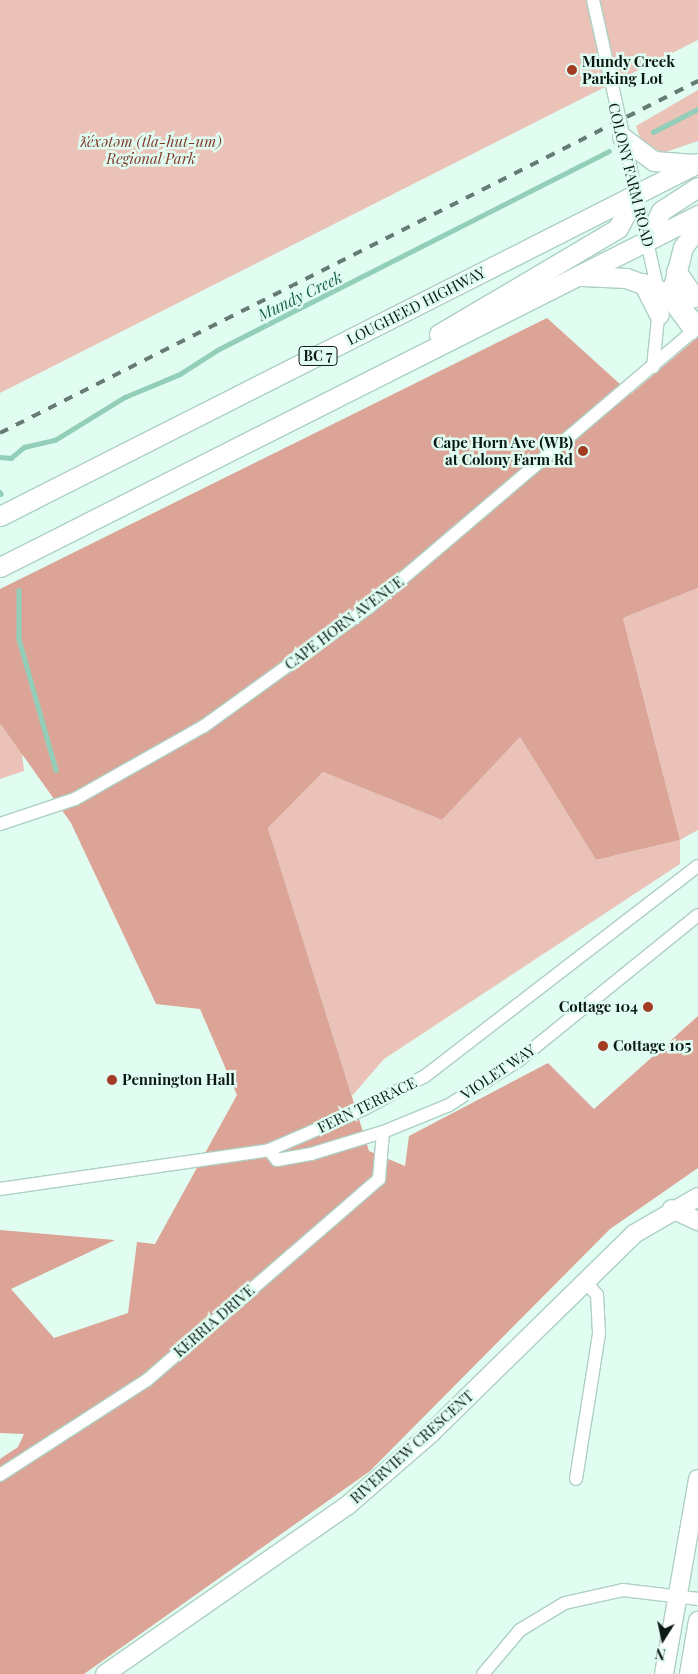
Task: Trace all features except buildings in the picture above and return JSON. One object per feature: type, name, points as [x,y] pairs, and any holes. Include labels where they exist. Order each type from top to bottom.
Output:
[{"type":"main road","points":[[622,137],[654,160],[698,164]]},
{"type":"main road","name":"LOUGHEED HIGHWAY","points":[[0,516],[698,164]]},
{"type":"main road","points":[[647,241],[661,211],[698,188]]},
{"type":"main road","points":[[334,399],[618,228],[636,196]]},
{"type":"main road","points":[[0,567],[698,215]]},
{"type":"main road","points":[[659,314],[658,288],[676,271],[683,246],[698,228]]},
{"type":"main road","points":[[676,271],[696,297]]},
{"type":"main road","points":[[578,276],[615,276],[658,288]]},
{"type":"street","name":"COLONY FARM ROAD","points":[[593,0],[622,137],[658,288],[696,328]]},
{"type":"street","points":[[658,288],[696,297]]},
{"type":"street","points":[[653,367],[659,314]]},
{"type":"street","name":"CAPE HORN AVENUE","points":[[0,824],[75,799],[204,726],[369,607],[653,367],[696,328]]},
{"type":"street","name":"FERN TERRACE","points":[[0,1189],[269,1150],[366,1108],[425,1076],[698,866]]},
{"type":"street","name":"VIOLET WAY","points":[[269,1150],[277,1160],[383,1132],[449,1105],[519,1060],[698,915]]},
{"type":"street","name":"KERRIA DRIVE","points":[[0,1475],[147,1380],[378,1178],[383,1132]]},
{"type":"street","name":"RIVERVIEW CRESCENT","points":[[106,1674],[383,1476],[584,1280],[634,1234],[672,1209],[698,1197]]},
{"type":"street","points":[[672,1209],[698,1221]]},
{"type":"street","points":[[576,1479],[599,1333],[597,1295],[584,1280]]},
{"type":"street","points":[[664,1674],[698,1479]]},
{"type":"street","points":[[483,1674],[520,1630],[565,1603],[623,1590],[698,1599]]},
{"type":"street","points":[[689,1674],[698,1620]]},
{"type":"green space","name":"ƛ̓éxətəm (tla-hut-um) Regional Park","points":[[0,0],[698,0],[698,40],[0,393]]},
{"type":"green space","points":[[698,90],[698,141],[663,153],[641,141],[636,126]]},
{"type":"green space","points":[[698,588],[698,830],[680,840],[623,618]]},
{"type":"green space","points":[[0,706],[20,736],[24,771],[0,779]]},
{"type":"green space","points":[[520,737],[596,860],[680,840],[680,864],[384,1059],[352,1096],[268,828],[323,772],[442,820]]},
{"type":"shaded area","points":[[547,318],[631,394],[698,337],[698,588],[623,618],[680,840],[596,860],[520,737],[442,820],[323,772],[268,828],[369,1151],[405,1166],[409,1136],[548,1063],[594,1109],[698,1016],[698,1168],[610,1229],[370,1471],[84,1674],[0,1674],[0,1459],[18,1447],[24,1434],[0,1433],[0,1230],[115,1240],[11,1289],[54,1338],[128,1313],[137,1242],[155,1244],[237,1095],[200,1009],[156,1004],[71,823],[0,723],[0,589]]},
{"type":"waterway","name":"Mundy Creek","points":[[653,132],[698,109]]},
{"type":"waterway","name":"Mundy Creek","points":[[0,457],[11,458],[24,447],[55,440],[125,397],[180,374],[219,349],[609,151]]},
{"type":"waterway","points":[[19,590],[19,639],[56,770]]},
{"type":"railway","points":[[0,433],[698,81]]},
{"type":"place","name":"Mundy Creek Parking Lot","points":[[572,70]]},
{"type":"place","name":"Cape Horn Ave (WB) at Colony Farm Rd","points":[[583,451]]},
{"type":"place","name":"Cottage 104","points":[[648,1007]]},
{"type":"place","name":"Cottage 105","points":[[603,1046]]},
{"type":"place","name":"Pennington Hall","points":[[112,1080]]}]
